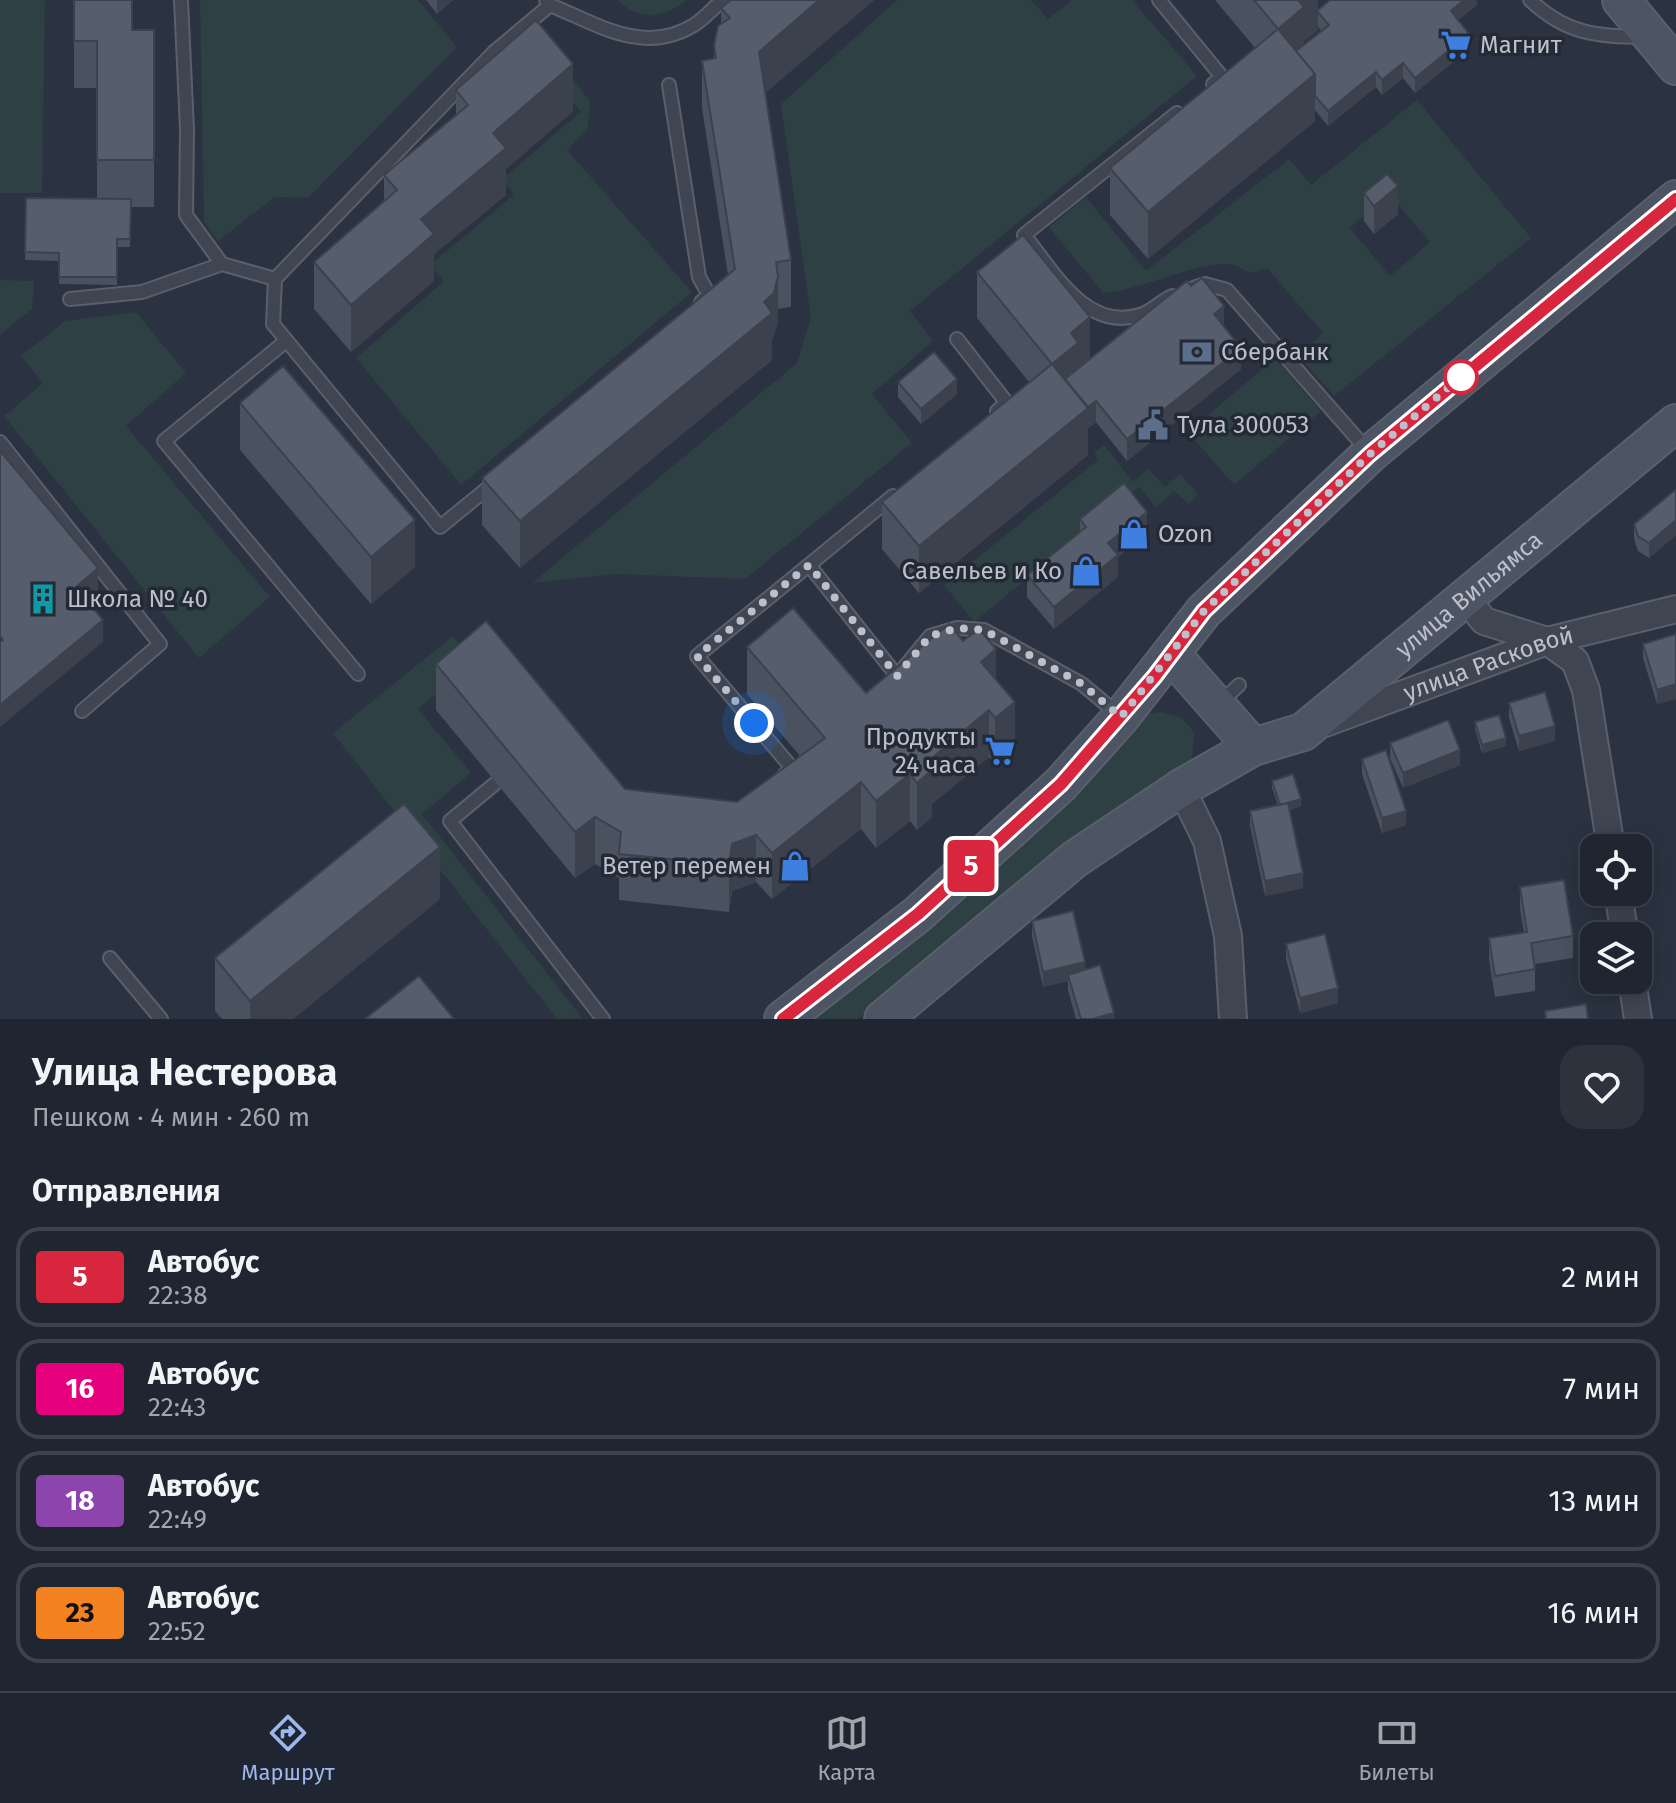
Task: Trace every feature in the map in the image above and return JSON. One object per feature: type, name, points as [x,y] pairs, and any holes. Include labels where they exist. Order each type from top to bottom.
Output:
[{"type":"street","points":[[1621,0],[1676,66]]},
{"type":"street","points":[[783,1019],[918,914],[1061,784],[1121,717],[1204,611],[1370,454],[1676,199]]},
{"type":"street","name":"улица Вильямса","points":[[883,1019],[1075,859],[1181,788],[1253,747],[1303,732],[1676,423]]},
{"type":"street","points":[[1465,598],[1484,621],[1547,641],[1575,661],[1586,690],[1609,834]]},
{"type":"street","name":"улица Расковой","points":[[1303,732],[1547,641],[1676,609]]},
{"type":"street","points":[[1172,655],[1228,695],[1253,747]]},
{"type":"street","points":[[1181,788],[1207,841],[1228,936],[1233,1019]]},
{"type":"street","points":[[1634,994],[1638,1019]]},
{"type":"lane","points":[[181,0],[187,129],[186,215],[222,264]]},
{"type":"lane","points":[[509,471],[440,527],[273,324],[275,279],[494,52],[548,2],[636,39],[660,39],[694,25],[723,0]]},
{"type":"lane","points":[[1159,0],[1222,77],[1197,97]]},
{"type":"lane","points":[[1530,0],[1562,24],[1594,36],[1652,37]]},
{"type":"lane","points":[[669,85],[699,277],[709,295],[686,316]]},
{"type":"lane","points":[[1185,107],[1024,235],[1080,303],[1098,315],[1119,319],[1142,315],[1166,299],[1205,284],[1227,290],[1370,454]]},
{"type":"lane","points":[[70,299],[142,292],[222,264],[275,279]]},
{"type":"lane","points":[[957,339],[1007,403],[982,423]]},
{"type":"lane","points":[[286,341],[164,441],[358,674]]},
{"type":"lane","points":[[0,442],[160,644],[82,711]]},
{"type":"lane","points":[[771,787],[792,768],[697,656],[908,484]]},
{"type":"lane","points":[[809,565],[897,676],[930,636],[957,628],[984,630],[1082,684],[1121,717]]},
{"type":"lane","points":[[497,782],[450,821],[603,1019]]},
{"type":"lane","points":[[110,958],[161,1019]]},
{"type":"shaded area","points":[[0,0],[45,0],[42,193],[0,193]]},
{"type":"shaded area","points":[[200,0],[418,0],[457,47],[308,198],[275,197],[218,241],[204,222]]},
{"type":"shaded area","points":[[617,0],[686,0],[669,11],[652,15],[634,12]]},
{"type":"shaded area","points":[[897,0],[1031,0],[1048,19],[1072,0],[1132,0],[1197,76],[910,311],[933,341],[872,394],[912,443],[745,579],[616,574],[532,583],[797,363],[811,318],[781,104]]},
{"type":"shaded area","points":[[556,57],[590,101],[588,128],[567,150],[692,292],[461,485],[356,358],[444,281],[430,265],[514,195],[502,179],[581,112],[545,68]]},
{"type":"shaded area","points":[[1417,100],[1531,238],[1334,396],[1298,356],[1323,333],[1267,268],[1251,273],[1234,265],[1206,266],[1103,293],[1049,227],[1086,197],[1146,271],[1289,159],[1311,185]],"holes":[[[1389,194],[1430,242],[1390,276],[1350,228]]]},
{"type":"shaded area","points":[[0,280],[34,281],[32,309],[0,335]]},
{"type":"shaded area","points":[[136,312],[186,373],[126,426],[270,597],[199,658],[4,416],[43,383],[21,356],[65,321]]},
{"type":"shaded area","points":[[1275,358],[1321,411],[1234,485],[1188,432]]},
{"type":"shaded area","points":[[1104,445],[1133,482],[1149,469],[1165,487],[1180,474],[1198,494],[1189,504],[1174,491],[1156,507],[1139,487],[974,622],[944,585],[1098,460],[1094,453]]},
{"type":"shaded area","points":[[453,636],[475,662],[418,709],[471,773],[422,814],[583,1019],[557,1019],[333,733]]},
{"type":"shaded area","points":[[1160,712],[1181,717],[1194,732],[1192,758],[1166,780],[1069,840],[858,1019],[815,1019],[1006,861],[1083,786],[1143,715]]},
{"type":"building","points":[[74,0],[132,0],[132,30],[154,30],[154,160],[97,160],[97,41],[74,41]]},
{"type":"building","points":[[731,0],[819,0],[759,52],[791,260],[776,262],[778,276],[774,293],[764,302],[772,313],[520,521],[482,478],[735,269],[702,61],[716,58],[714,45],[718,26],[730,18],[721,8]]},
{"type":"building","points":[[1254,0],[1298,0],[1304,7],[1278,29]]},
{"type":"building","points":[[1330,0],[1464,0],[1451,11],[1469,34],[1415,78],[1403,63],[1382,80],[1376,72],[1328,111],[1315,96],[1315,74],[1296,51],[1329,25],[1317,11]]},
{"type":"building","points":[[536,20],[573,64],[493,133],[506,148],[421,219],[434,234],[351,305],[314,262],[397,190],[384,175],[468,105],[456,90]]},
{"type":"building","points":[[1278,29],[1315,74],[1148,212],[1110,168]]},
{"type":"building","points":[[1387,174],[1398,186],[1374,206],[1364,193]]},
{"type":"building","points":[[26,198],[131,199],[130,239],[117,239],[117,277],[59,277],[59,253],[25,252]]},
{"type":"building","points":[[1023,235],[1090,317],[1071,333],[1078,343],[1052,364],[977,272]]},
{"type":"building","points":[[1202,278],[1224,306],[1214,314],[1241,348],[1127,439],[1096,401],[1088,407],[1065,379],[1187,281],[1191,286]]},
{"type":"building","points":[[934,352],[957,379],[921,409],[898,382]]},
{"type":"building","points":[[1052,364],[1088,408],[919,546],[882,502]]},
{"type":"building","points":[[283,366],[415,520],[371,557],[240,403]]},
{"type":"building","name":"Школа № 40","points":[[0,451],[98,568],[76,587],[103,620],[0,705],[0,642],[3,640],[0,636]]},
{"type":"building","points":[[1124,483],[1147,512],[1108,543],[1118,555],[1054,607],[1027,575],[1086,527],[1080,519]]},
{"type":"building","points":[[1675,490],[1676,520],[1649,543],[1638,536],[1634,524]]},
{"type":"building","points":[[793,608],[866,693],[949,624],[963,641],[979,629],[996,649],[981,662],[1015,702],[995,718],[989,710],[979,718],[926,763],[932,770],[917,783],[910,774],[876,801],[861,782],[772,853],[756,835],[732,844],[729,865],[619,854],[621,832],[595,817],[575,832],[436,664],[486,621],[625,789],[737,802],[825,738],[747,647]]},
{"type":"building","points":[[1676,634],[1676,684],[1657,690],[1643,644]]},
{"type":"building","points":[[1545,692],[1555,726],[1519,736],[1509,703]]},
{"type":"building","points":[[1499,715],[1506,738],[1482,745],[1475,722]]},
{"type":"building","points":[[1448,720],[1460,750],[1403,773],[1390,743]]},
{"type":"building","points":[[1386,750],[1406,811],[1382,818],[1362,759]]},
{"type":"building","points":[[1293,774],[1301,799],[1280,805],[1272,781]]},
{"type":"building","points":[[1288,803],[1303,873],[1265,881],[1250,811]]},
{"type":"building","points":[[404,804],[440,847],[250,1001],[215,958]]},
{"type":"building","points":[[1564,880],[1573,936],[1531,943],[1535,969],[1495,976],[1489,938],[1527,932],[1520,887]]},
{"type":"building","points":[[1073,911],[1085,962],[1043,972],[1032,921]]},
{"type":"building","points":[[1325,934],[1338,988],[1300,998],[1286,944]]},
{"type":"building","points":[[1100,965],[1114,1013],[1081,1019],[1068,975]]},
{"type":"building","points":[[419,976],[454,1019],[365,1019]]},
{"type":"building","points":[[1586,1004],[1588,1019],[1546,1019],[1545,1011]]},
{"type":"bus line","name":"5","points":[[783,1019],[918,914],[1061,784],[1155,676],[1204,611],[1370,454],[1676,199]]},
{"type":"place","name":"Магнит","points":[[1456,45]]},
{"type":"place","name":"Сбербанк","points":[[1197,352]]},
{"type":"place","name":"Тула 300053","points":[[1153,425]]},
{"type":"place","name":"Ozon","points":[[1134,534]]},
{"type":"place","name":"Савельев и Ко","points":[[1086,571]]},
{"type":"place","name":"Школа № 40","points":[[43,599]]},
{"type":"place","name":"Продукты 24 часа","points":[[1000,751]]},
{"type":"place","name":"Ветер перемен","points":[[795,866]]},
{"type":"route","points":[[754,723],[697,656],[809,565],[897,676],[930,636],[957,628],[984,630],[1082,684],[1121,717],[1204,611],[1370,454],[1461,377]]}]
